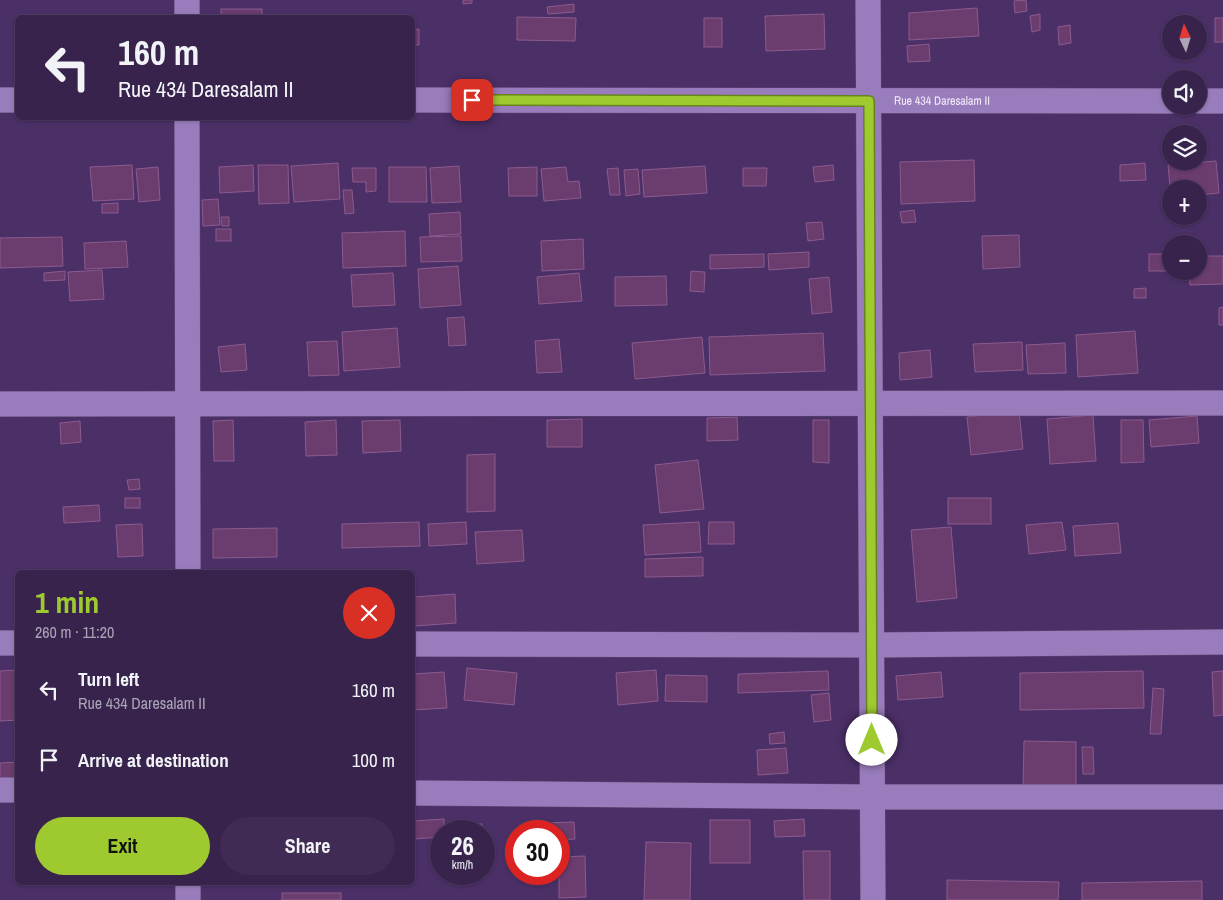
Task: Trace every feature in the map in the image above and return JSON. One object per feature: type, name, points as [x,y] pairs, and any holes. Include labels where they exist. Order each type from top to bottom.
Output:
[{"type":"street","points":[[187,0],[187,15]]},
{"type":"street","points":[[868,0],[873,900]]},
{"type":"street","points":[[0,100],[15,100]]},
{"type":"street","name":"Rue 434 Daresalam II","points":[[415,100],[1162,101]]},
{"type":"street","points":[[1207,101],[1223,101]]},
{"type":"street","points":[[187,120],[188,570]]},
{"type":"street","points":[[0,404],[1223,403]]},
{"type":"street","points":[[415,644],[871,645],[1223,642]]},
{"type":"street","points":[[0,643],[15,643]]},
{"type":"street","points":[[0,790],[15,790]]},
{"type":"street","points":[[415,793],[872,798],[1223,797]]},
{"type":"street","points":[[188,885],[188,900]]},
{"type":"building","points":[[463,0],[472,0],[472,3],[463,4]]},
{"type":"building","points":[[1026,0],[1027,11],[1015,13],[1014,1]]},
{"type":"building","points":[[574,4],[574,12],[548,14],[547,7]]},
{"type":"building","points":[[977,8],[979,36],[909,40],[909,13]]},
{"type":"building","points":[[221,9],[262,9],[262,15],[221,15]]},
{"type":"building","points":[[824,14],[825,49],[766,51],[765,16]]},
{"type":"building","points":[[1040,14],[1040,30],[1032,32],[1030,16]]},
{"type":"building","points":[[517,17],[576,18],[575,41],[517,40]]},
{"type":"building","points":[[704,18],[722,18],[722,47],[704,47]]},
{"type":"building","points":[[1215,18],[1223,18],[1223,42],[1215,42]]},
{"type":"building","points":[[1070,25],[1071,43],[1059,45],[1058,27]]},
{"type":"building","points":[[419,29],[419,45],[415,45],[415,30]]},
{"type":"building","points":[[929,44],[930,61],[908,62],[907,46]]},
{"type":"building","points":[[974,160],[975,201],[901,204],[900,162]]},
{"type":"building","points":[[1216,161],[1219,193],[1207,194],[1207,180],[1169,180],[1168,170],[1207,170],[1207,162]]},
{"type":"building","points":[[338,163],[340,199],[294,202],[291,166]]},
{"type":"building","points":[[1145,163],[1146,180],[1120,181],[1120,165]]},
{"type":"building","points":[[132,165],[134,199],[93,201],[90,167]]},
{"type":"building","points":[[253,165],[254,191],[220,193],[219,167]]},
{"type":"building","points":[[258,165],[288,165],[289,203],[259,204]]},
{"type":"building","points":[[833,165],[834,180],[815,182],[813,167]]},
{"type":"building","points":[[459,166],[461,202],[432,203],[430,168]]},
{"type":"building","points":[[705,166],[707,193],[644,197],[642,170]]},
{"type":"building","points":[[158,167],[160,200],[139,202],[136,169]]},
{"type":"building","points":[[389,167],[426,167],[427,202],[389,202]]},
{"type":"building","points":[[537,167],[537,196],[509,196],[508,168]]},
{"type":"building","points":[[566,167],[568,182],[579,181],[581,198],[544,201],[541,169]]},
{"type":"building","points":[[352,168],[376,168],[376,191],[366,192],[366,182],[353,182]]},
{"type":"building","points":[[618,168],[620,195],[610,195],[607,169]]},
{"type":"building","points":[[743,168],[767,168],[766,186],[743,186]]},
{"type":"building","points":[[638,169],[640,194],[626,196],[624,170]]},
{"type":"building","points":[[343,190],[352,190],[354,213],[345,214]]},
{"type":"building","points":[[218,199],[220,225],[203,226],[202,200]]},
{"type":"building","points":[[118,203],[118,213],[102,213],[102,204]]},
{"type":"building","points":[[914,210],[916,222],[902,223],[900,212]]},
{"type":"building","points":[[460,212],[461,234],[430,236],[429,214]]},
{"type":"building","points":[[221,217],[229,217],[229,226],[222,226]]},
{"type":"building","points":[[822,222],[824,239],[808,241],[806,223]]},
{"type":"building","points":[[216,229],[231,229],[231,241],[216,241]]},
{"type":"building","points":[[405,231],[406,266],[343,268],[342,233]]},
{"type":"building","points":[[1019,235],[1020,267],[983,269],[982,236]]},
{"type":"building","points":[[461,236],[462,261],[421,262],[420,237]]},
{"type":"building","points":[[62,237],[63,266],[0,268],[0,238]]},
{"type":"building","points":[[583,239],[584,269],[542,271],[541,241]]},
{"type":"building","points":[[126,241],[128,267],[85,269],[84,243]]},
{"type":"building","points":[[809,252],[809,267],[769,270],[768,254]]},
{"type":"building","points":[[764,254],[764,267],[710,269],[710,255]]},
{"type":"building","points":[[1149,254],[1162,254],[1162,271],[1149,271]]},
{"type":"building","points":[[1207,256],[1223,256],[1223,284],[1190,285],[1190,280],[1207,280]]},
{"type":"building","points":[[458,266],[461,305],[420,308],[418,269]]},
{"type":"building","points":[[102,270],[104,299],[70,301],[68,272]]},
{"type":"building","points":[[65,271],[65,280],[44,281],[44,273]]},
{"type":"building","points":[[691,271],[705,272],[704,292],[690,291]]},
{"type":"building","points":[[393,273],[395,305],[353,307],[351,275]]},
{"type":"building","points":[[579,273],[582,301],[539,304],[537,277]]},
{"type":"building","points":[[666,276],[667,305],[615,306],[615,277]]},
{"type":"building","points":[[829,277],[832,312],[812,314],[809,279]]},
{"type":"building","points":[[1146,288],[1146,298],[1134,298],[1134,289]]},
{"type":"building","points":[[1223,307],[1223,325],[1219,325],[1219,308]]},
{"type":"building","points":[[464,317],[466,345],[449,346],[447,318]]},
{"type":"building","points":[[397,328],[400,367],[344,371],[342,332]]},
{"type":"building","points":[[1135,331],[1138,373],[1078,377],[1076,335]]},
{"type":"building","points":[[823,333],[825,371],[710,375],[709,337]]},
{"type":"building","points":[[702,337],[705,373],[635,379],[632,343]]},
{"type":"building","points":[[559,339],[562,372],[537,373],[535,341]]},
{"type":"building","points":[[337,341],[339,375],[309,376],[307,342]]},
{"type":"building","points":[[1022,342],[1023,370],[975,372],[973,344]]},
{"type":"building","points":[[1065,343],[1066,373],[1028,374],[1026,345]]},
{"type":"building","points":[[245,344],[247,370],[221,372],[218,347]]},
{"type":"building","points":[[930,350],[932,377],[900,380],[899,353]]},
{"type":"building","points":[[1019,411],[1023,449],[971,455],[967,417]]},
{"type":"building","points":[[1093,415],[1096,461],[1050,464],[1047,419]]},
{"type":"building","points":[[1197,416],[1199,443],[1151,447],[1149,420]]},
{"type":"building","points":[[737,417],[738,440],[707,441],[707,418]]},
{"type":"building","points":[[582,419],[582,447],[547,447],[547,420]]},
{"type":"building","points":[[233,420],[234,461],[214,461],[213,421]]},
{"type":"building","points":[[336,420],[337,455],[306,456],[305,422]]},
{"type":"building","points":[[400,420],[401,451],[363,453],[362,421]]},
{"type":"building","points":[[813,420],[829,420],[829,463],[813,462]]},
{"type":"building","points":[[1121,420],[1143,420],[1144,462],[1121,463]]},
{"type":"building","points":[[80,421],[81,442],[61,444],[60,423]]},
{"type":"building","points":[[495,454],[495,511],[467,512],[467,455]]},
{"type":"building","points":[[698,460],[704,509],[660,513],[655,465]]},
{"type":"building","points":[[139,479],[140,489],[129,490],[127,480]]},
{"type":"building","points":[[125,498],[140,498],[140,508],[125,508]]},
{"type":"building","points":[[948,498],[991,498],[991,524],[948,524]]},
{"type":"building","points":[[99,505],[100,521],[64,523],[63,507]]},
{"type":"building","points":[[419,522],[420,546],[342,548],[342,524]]},
{"type":"building","points":[[466,522],[467,544],[429,546],[428,524]]},
{"type":"building","points":[[699,522],[701,552],[645,555],[643,525]]},
{"type":"building","points":[[709,522],[734,522],[734,544],[708,544]]},
{"type":"building","points":[[1062,522],[1066,550],[1029,554],[1026,525]]},
{"type":"building","points":[[1118,523],[1121,553],[1075,556],[1073,526]]},
{"type":"building","points":[[142,524],[143,556],[118,557],[116,525]]},
{"type":"building","points":[[951,527],[957,598],[917,602],[911,530]]},
{"type":"building","points":[[277,528],[277,557],[213,558],[213,529]]},
{"type":"building","points":[[522,530],[524,561],[477,564],[475,532]]},
{"type":"building","points":[[703,557],[703,576],[645,577],[645,559]]},
{"type":"building","points":[[455,594],[456,623],[415,626],[415,597]]},
{"type":"building","points":[[467,668],[517,673],[514,705],[464,700]]},
{"type":"building","points":[[15,670],[15,720],[0,721],[0,671]]},
{"type":"building","points":[[656,670],[658,701],[618,705],[616,673]]},
{"type":"building","points":[[828,671],[829,690],[738,693],[738,674]]},
{"type":"building","points":[[1143,671],[1144,708],[1020,710],[1020,673]]},
{"type":"building","points":[[1223,671],[1223,715],[1214,716],[1212,672]]},
{"type":"building","points":[[444,672],[447,708],[415,710],[415,674]]},
{"type":"building","points":[[941,672],[943,697],[898,700],[896,676]]},
{"type":"building","points":[[666,675],[707,676],[707,702],[665,701]]},
{"type":"building","points":[[1153,688],[1164,689],[1161,734],[1150,734]]},
{"type":"building","points":[[829,693],[831,720],[814,722],[811,695]]},
{"type":"building","points":[[784,732],[785,743],[770,744],[769,734]]},
{"type":"building","points":[[1024,741],[1076,742],[1076,790],[1023,789]]},
{"type":"building","points":[[1082,747],[1093,747],[1094,774],[1083,774]]},
{"type":"building","points":[[786,748],[788,773],[758,775],[757,750]]},
{"type":"building","points":[[15,762],[15,781],[0,782],[0,763]]},
{"type":"building","points":[[444,819],[430,820],[430,838],[415,839],[415,821]]},
{"type":"building","points":[[804,819],[805,836],[775,837],[774,821]]},
{"type":"building","points":[[710,820],[750,820],[750,863],[710,863]]},
{"type":"building","points":[[570,822],[574,822],[575,839],[570,839]]},
{"type":"building","points":[[646,842],[691,843],[690,900],[644,900]]},
{"type":"building","points":[[803,851],[830,851],[830,900],[804,900]]},
{"type":"building","points":[[585,856],[586,897],[559,898],[559,885],[570,885],[570,857]]},
{"type":"building","points":[[947,880],[1059,882],[1058,900],[947,900]]},
{"type":"building","points":[[1202,881],[1202,900],[1082,900],[1082,883]]},
{"type":"building","points":[[282,893],[341,893],[341,900],[282,900]]},
{"type":"route","points":[[472,100],[869,101],[872,740]]}]
